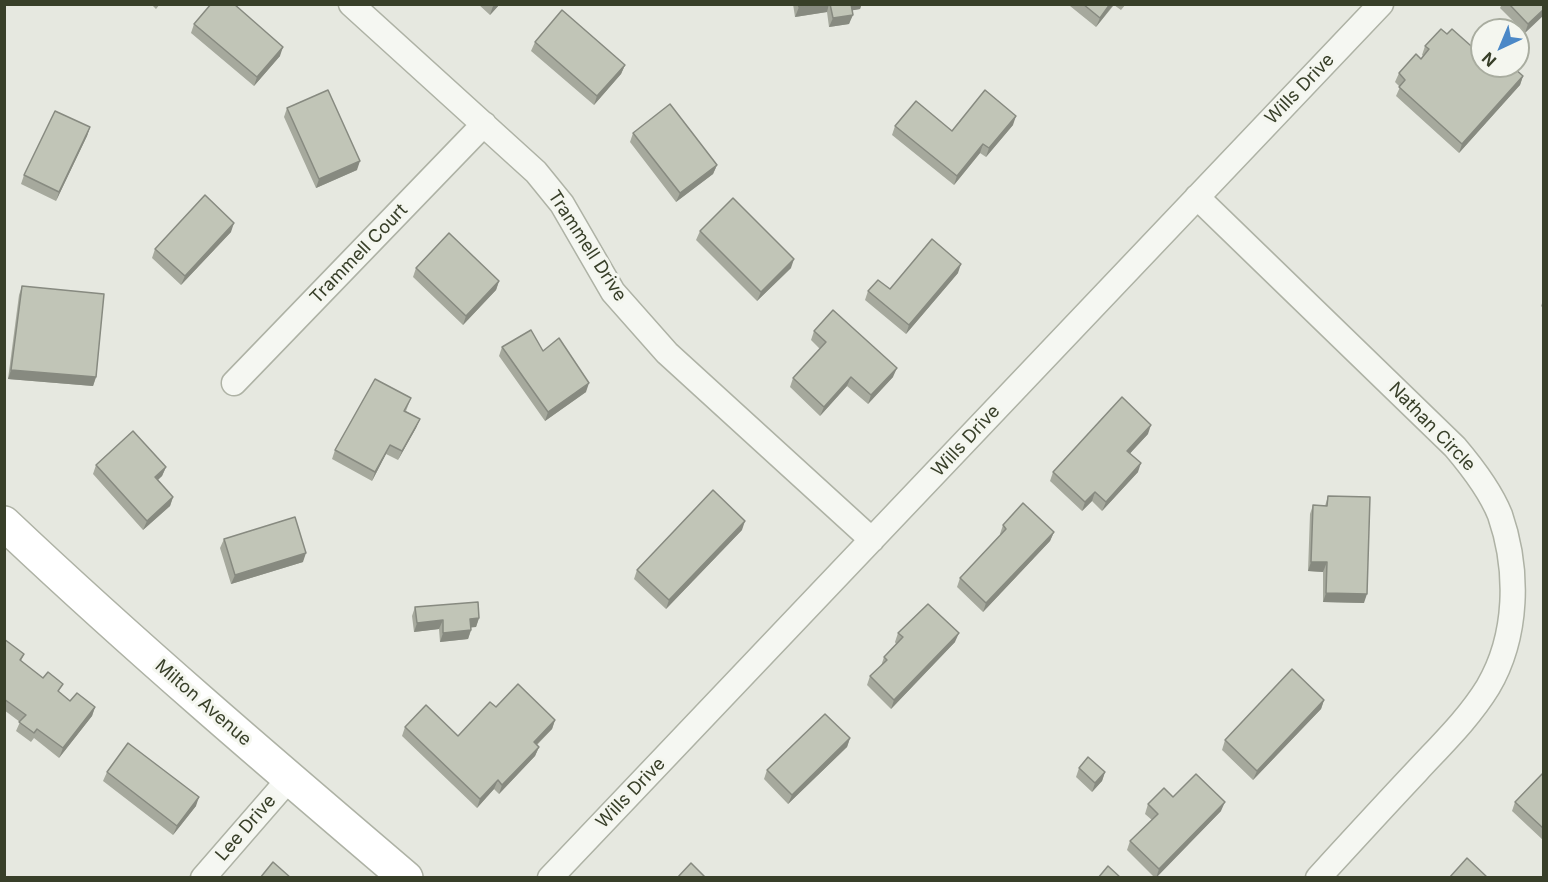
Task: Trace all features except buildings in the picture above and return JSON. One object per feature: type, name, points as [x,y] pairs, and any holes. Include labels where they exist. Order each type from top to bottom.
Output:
[{"type":"street","name":"Trammell Drive","points":[[351,4],[536,172],[562,204],[613,292],[667,353],[872,540]]},
{"type":"street","name":"Wills Drive","points":[[550,878],[1382,4]]},
{"type":"street","name":"Trammell Court","points":[[234,383],[484,124]]},
{"type":"street","name":"Nathan Circle","points":[[1197,197],[1455,447],[1478,474],[1499,514],[1511,554],[1514,596],[1507,641],[1488,686],[1460,726],[1318,878]]},
{"type":"street","name":"Milton Avenue","points":[[4,523],[96,610],[406,878]]},
{"type":"street","name":"Lee Drive","points":[[203,878],[289,779]]}]
